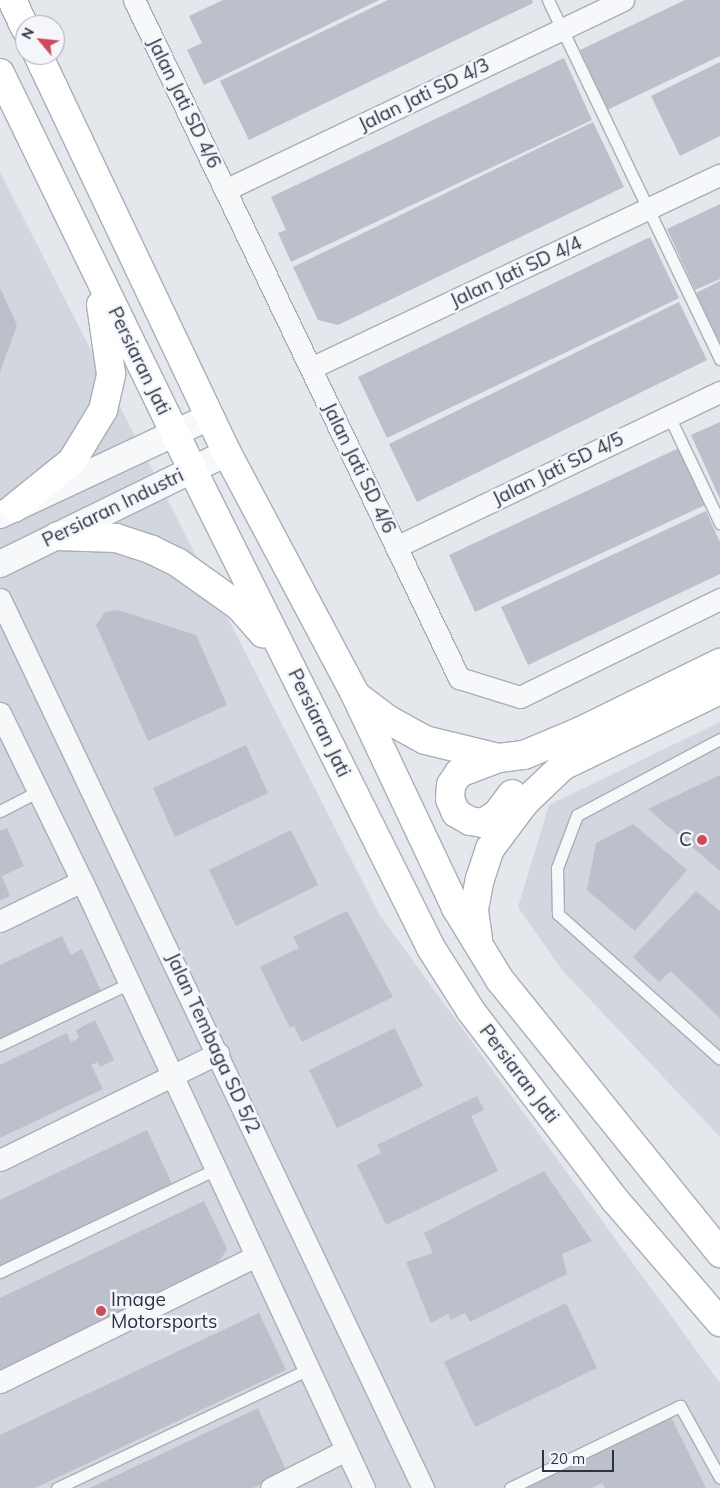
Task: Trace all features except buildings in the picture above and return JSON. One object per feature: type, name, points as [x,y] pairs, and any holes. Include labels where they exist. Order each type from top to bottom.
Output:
[{"type":"main road","points":[[12,0],[19,15]]},
{"type":"main road","name":"Persiaran Jati","points":[[43,65],[226,453],[355,694],[456,908],[483,955],[720,1253]]},
{"type":"main road","name":"Persiaran Jati","points":[[0,74],[192,470],[431,948],[451,981],[615,1200],[720,1322]]},
{"type":"main road","points":[[7,511],[72,461],[103,410],[111,374],[107,332],[93,267]]},
{"type":"main road","points":[[58,536],[116,538],[177,562],[240,607],[289,662]]},
{"type":"main road","points":[[720,663],[581,732],[524,754],[499,758],[459,773],[451,785],[450,798],[456,813],[470,821],[483,823],[528,780],[563,766],[720,690]]},
{"type":"main road","points":[[355,694],[387,719],[425,740],[499,758]]},
{"type":"main road","points":[[483,955],[476,930],[474,909],[490,849],[524,802],[563,766]]},
{"type":"street","name":"Jalan Jati SD 4/3","points":[[225,190],[623,0]]},
{"type":"street","name":"Jalan Jati SD 4/6","points":[[143,3],[225,190],[460,678],[520,697],[720,599]]},
{"type":"street","name":"Jalan Jati SD 4/4","points":[[311,368],[720,175]]},
{"type":"street","name":"Jalan Jati SD 4/5","points":[[396,547],[720,392]]},
{"type":"street","points":[[7,511],[209,417]]},
{"type":"street","name":"Persiaran Industri","points":[[0,564],[226,453]]},
{"type":"street","name":"Jalan Tembaga SD 5/2","points":[[0,598],[218,1053],[423,1488]]},
{"type":"street","points":[[0,713],[130,983],[307,1370],[364,1488]]},
{"type":"street","points":[[0,921],[82,881]]},
{"type":"street","points":[[0,1160],[218,1053]]},
{"type":"street","points":[[0,1382],[256,1256]]},
{"type":"street","points":[[271,1488],[346,1450]]},
{"type":"lane","points":[[548,0],[720,359]]},
{"type":"lane","points":[[669,416],[720,523]]},
{"type":"lane","points":[[720,740],[577,815],[557,868],[558,914],[720,1059]]},
{"type":"lane","points":[[0,811],[38,792]]},
{"type":"lane","points":[[0,1045],[130,983]]},
{"type":"lane","points":[[0,1272],[216,1169]]},
{"type":"lane","points":[[57,1488],[307,1370]]},
{"type":"lane","points":[[510,1488],[680,1406],[720,1478]]},
{"type":"shaded area","points":[[0,172],[379,914],[720,1383],[720,1488],[0,1488]]},
{"type":"shaded area","points":[[720,722],[720,1137],[562,970],[518,907],[549,805]]},
{"type":"place","name":"C","points":[[702,840]]},
{"type":"place","name":"Image Motorsports","points":[[101,1311]]}]
